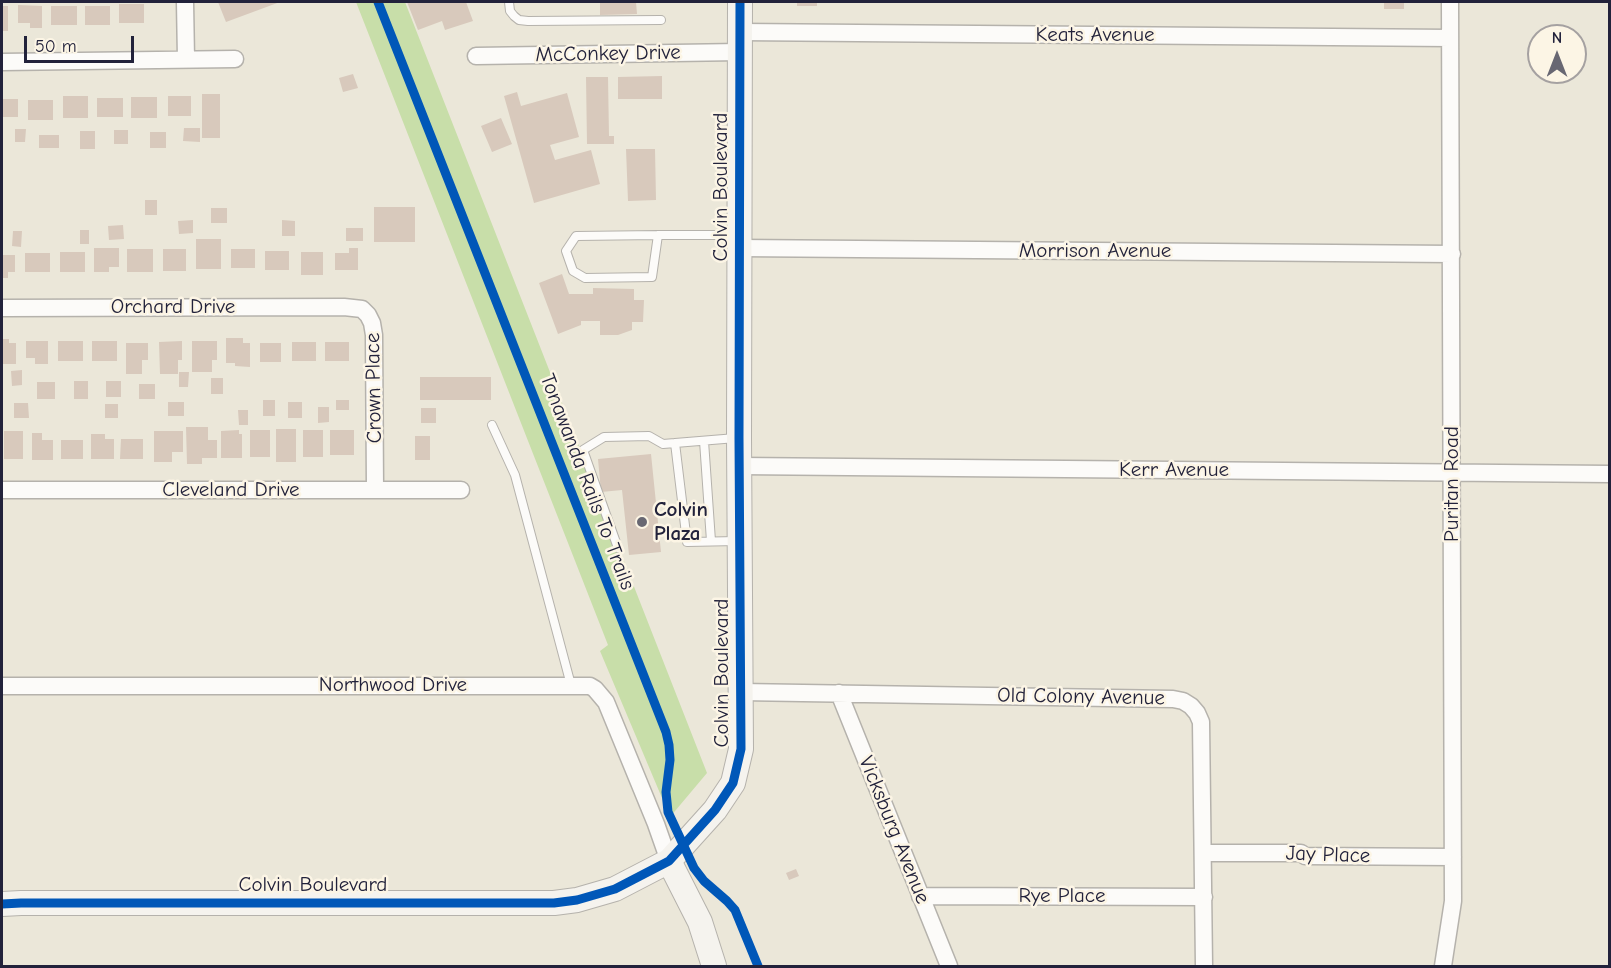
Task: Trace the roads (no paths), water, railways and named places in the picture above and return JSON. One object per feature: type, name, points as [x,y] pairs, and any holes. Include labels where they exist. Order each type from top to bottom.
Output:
[{"type":"street","points":[[185,2],[186,59]]},
{"type":"street","name":"Colvin Boulevard","points":[[2,904],[554,903],[577,900],[615,889],[669,861],[716,810],[733,783],[741,749],[740,2]]},
{"type":"street","name":"Puritan Road","points":[[1443,966],[1453,901],[1450,2]]},
{"type":"street","name":"Keats Avenue","points":[[740,42],[1450,38]]},
{"type":"street","name":"McConkey Drive","points":[[476,56],[740,42]]},
{"type":"street","points":[[2,62],[235,59]]},
{"type":"street","name":"Morrison Avenue","points":[[739,242],[1452,254]]},
{"type":"street","name":"Orchard Drive","points":[[2,308],[344,307]]},
{"type":"street","name":"Crown Place","points":[[344,307],[362,309],[368,315],[373,329],[375,489]]},
{"type":"street","name":"Kerr Avenue","points":[[739,466],[1610,474]]},
{"type":"street","name":"Cleveland Drive","points":[[2,490],[460,490]]},
{"type":"street","name":"Northwood Drive","points":[[2,686],[590,686],[596,689],[606,702],[669,861]]},
{"type":"street","name":"Old Colony Avenue","points":[[741,692],[1183,701],[1197,713],[1201,722],[1204,966]]},
{"type":"street","name":"Vicksburg Avenue","points":[[839,693],[949,966]]},
{"type":"street","name":"Jay Place","points":[[1203,853],[1453,857]]},
{"type":"street","points":[[669,861],[700,922],[714,966]]},
{"type":"street","name":"Rye Place","points":[[920,896],[1204,897]]},
{"type":"lane","points":[[509,2],[510,11],[519,20],[661,20]]},
{"type":"lane","points":[[657,235],[652,277],[585,278],[573,271],[566,251],[576,236],[657,235],[739,242]]},
{"type":"lane","points":[[492,425],[515,475],[571,686]]},
{"type":"lane","points":[[618,548],[583,450],[604,437],[649,436],[663,444],[739,438]]},
{"type":"lane","points":[[704,441],[711,541]]},
{"type":"lane","points":[[675,443],[687,542],[740,541]]},
{"type":"place","name":"Colvin Plaza","points":[[642,522]]}]
